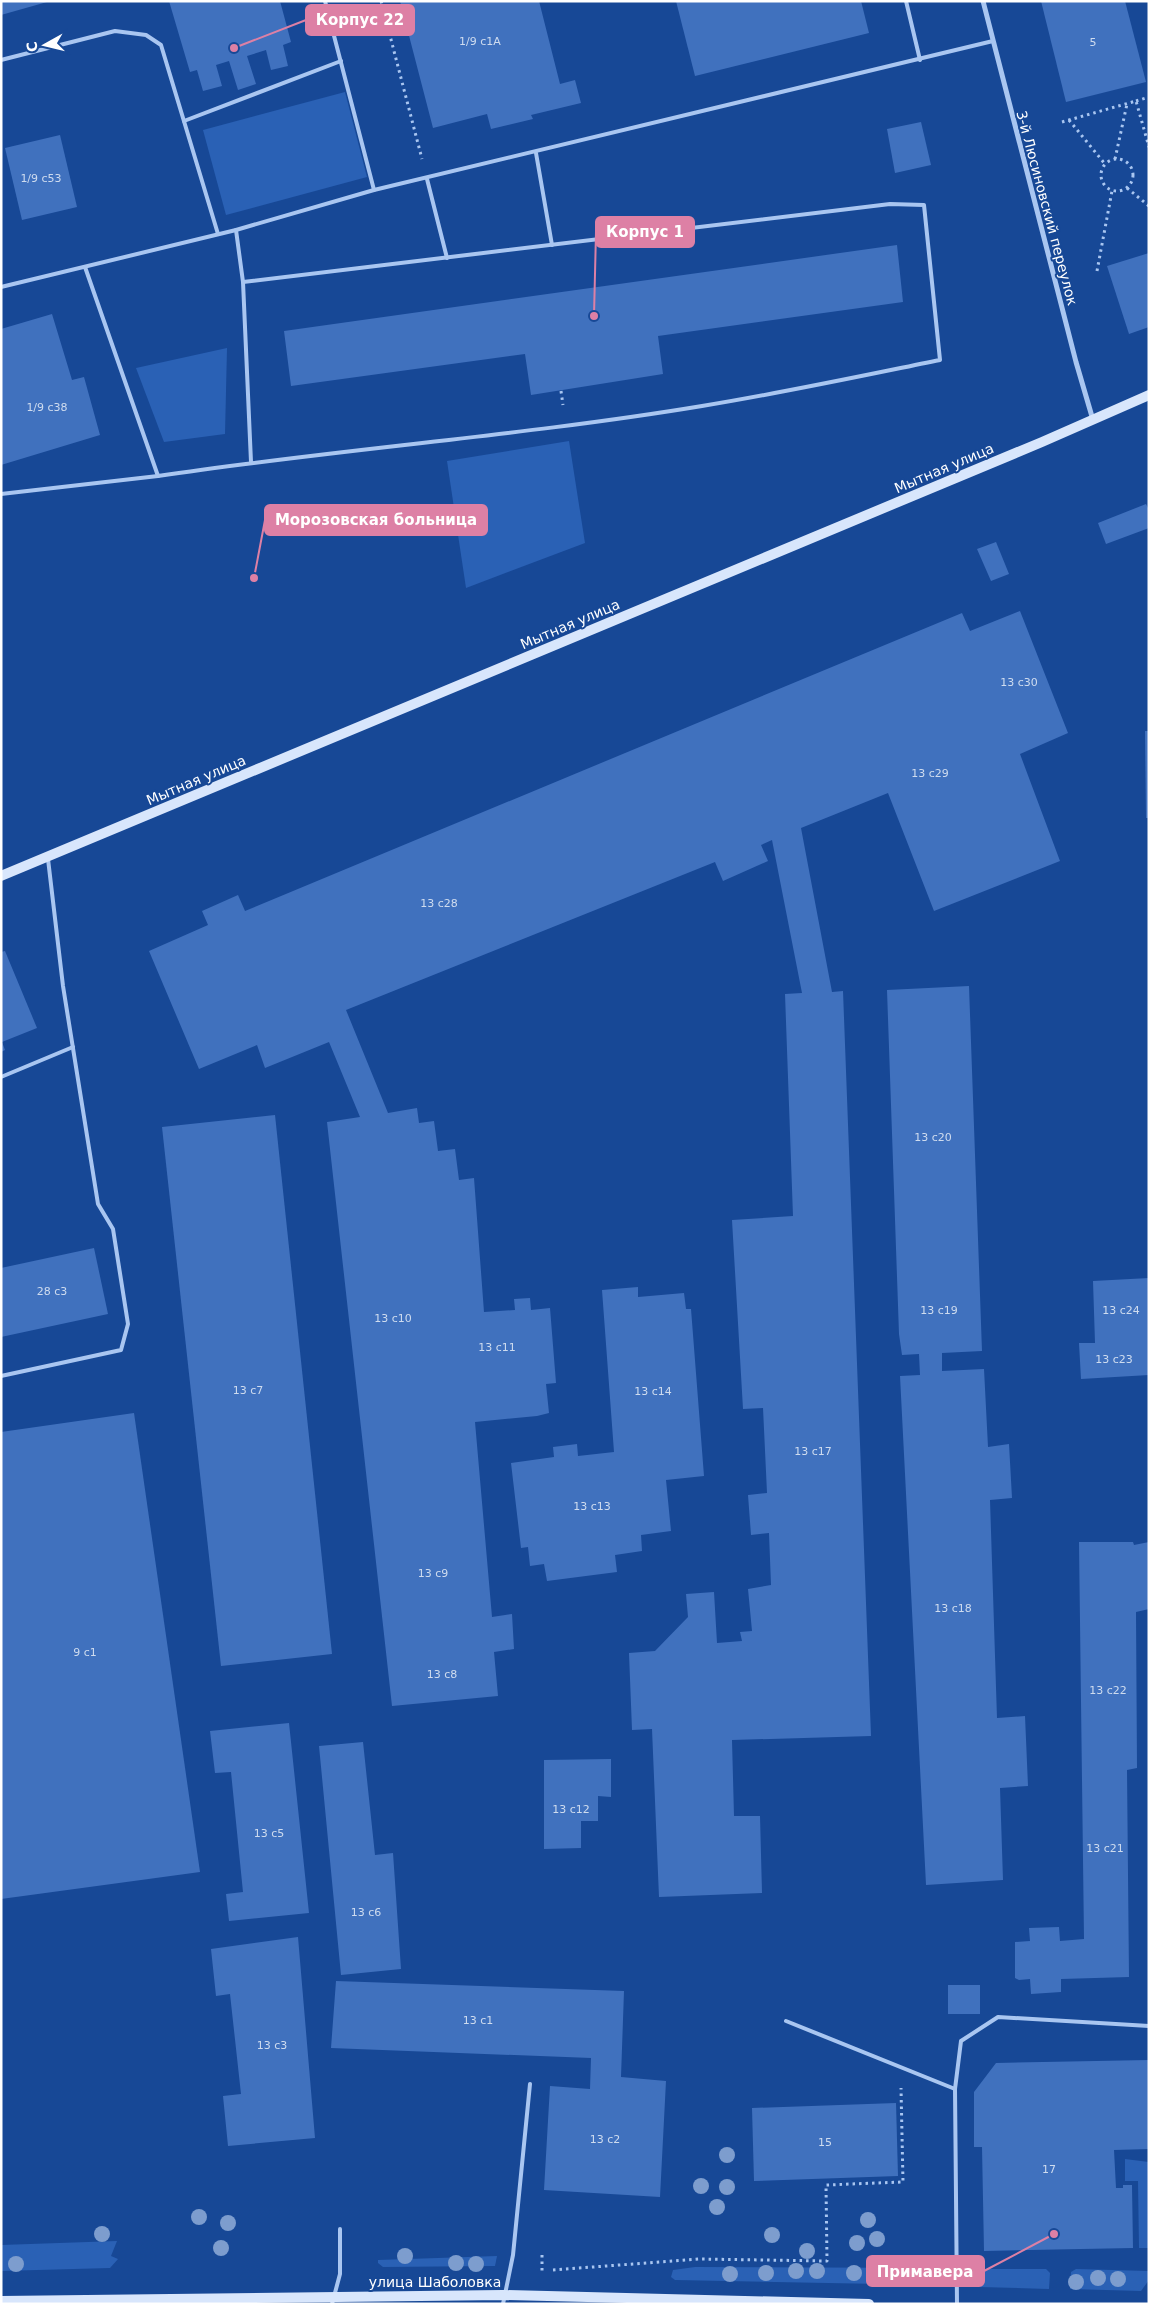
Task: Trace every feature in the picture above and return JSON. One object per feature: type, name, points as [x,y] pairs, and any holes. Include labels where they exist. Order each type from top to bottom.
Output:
[{"type":"main road","name":"Мытная улица","points":[[1,876],[1149,395]]},
{"type":"main road","name":"улица Шаболовка","points":[[1,2301],[503,2299],[869,2304]]},
{"type":"street","name":"3-й Люсиновский переулок","points":[[983,1],[1073,353],[1093,420]]},
{"type":"lane","points":[[325,1],[374,190]]},
{"type":"lane","points":[[906,1],[920,60]]},
{"type":"lane","points":[[1,60],[115,31],[146,35],[160,45],[218,234]]},
{"type":"lane","points":[[1,287],[236,230],[374,190],[536,153],[993,41]]},
{"type":"lane","points":[[184,121],[341,61]]},
{"type":"lane","points":[[536,153],[552,245]]},
{"type":"lane","points":[[427,179],[447,258]]},
{"type":"lane","points":[[1,494],[158,476],[251,462],[555,427],[702,406],[940,360],[924,205],[890,204],[242,282]]},
{"type":"lane","points":[[236,230],[242,282],[251,462]]},
{"type":"lane","points":[[85,267],[158,476]]},
{"type":"lane","points":[[1,1376],[121,1350],[128,1324],[113,1229],[98,1204],[63,986],[48,856]]},
{"type":"lane","points":[[1,1076],[73,1047]]},
{"type":"lane","points":[[958,2304],[955,2089],[961,2041],[998,2017],[1149,2026]]},
{"type":"lane","points":[[786,2021],[955,2089]]},
{"type":"lane","points":[[503,2299],[511,2274],[530,2084]]},
{"type":"lane","points":[[333,2300],[340,2274],[340,2229]]},
{"type":"path","points":[[381,1],[427,179]]},
{"type":"path","points":[[1062,122],[1149,97]]},
{"type":"path","points":[[1136,101],[1149,147]]},
{"type":"path","points":[[1115,159],[1127,104]]},
{"type":"path","points":[[1069,120],[1105,164]]},
{"type":"path","points":[[1115,159],[1125,161],[1132,169],[1133,180],[1127,188],[1117,192],[1112,191],[1104,184],[1101,174],[1105,164],[1115,159]]},
{"type":"path","points":[[1127,188],[1149,206]]},
{"type":"path","points":[[1097,270],[1112,191]]},
{"type":"path","points":[[542,2255],[542,2271],[699,2259],[827,2261],[826,2185],[903,2182],[901,2068]]},
{"type":"shaded area","points":[[345,92],[367,177],[226,215],[203,130]]},
{"type":"shaded area","points":[[227,348],[225,434],[164,442],[136,368]]},
{"type":"shaded area","points":[[569,441],[585,543],[466,588],[447,461]]},
{"type":"shaded area","points":[[1125,2159],[1149,2162],[1149,2248],[1139,2248],[1138,2181],[1125,2181]]},
{"type":"shaded area","points":[[117,2241],[111,2256],[118,2259],[110,2268],[1,2271],[1,2245]]},
{"type":"shaded area","points":[[497,2256],[495,2266],[383,2267],[378,2263],[378,2260]]},
{"type":"shaded area","points":[[695,2267],[940,2268],[933,2285],[675,2280],[671,2277],[673,2270]]},
{"type":"shaded area","points":[[971,2269],[1046,2269],[1050,2273],[1049,2289],[979,2287],[972,2275]]},
{"type":"shaded area","points":[[1076,2269],[1149,2271],[1149,2280],[1141,2291],[1070,2289],[1071,2272]]},
{"type":"building","points":[[1,1],[47,1],[47,2],[1,15]]},
{"type":"building","points":[[169,1],[280,1],[291,42],[283,45],[288,66],[271,70],[266,50],[247,56],[256,84],[238,90],[229,61],[216,65],[222,86],[203,91],[197,70],[190,72]]},
{"type":"building","points":[[400,1],[539,1],[560,84],[575,80],[581,103],[531,115],[533,119],[491,129],[487,114],[433,128]]},
{"type":"building","points":[[676,1],[861,1],[869,33],[695,76]]},
{"type":"building","points":[[1041,1],[1125,1],[1146,82],[1066,102]]},
{"type":"building","points":[[921,122],[931,165],[895,173],[887,129]]},
{"type":"building","points":[[60,135],[77,207],[22,220],[5,148]]},
{"type":"building","points":[[897,245],[903,302],[658,336],[663,374],[531,395],[525,354],[291,386],[284,331]]},
{"type":"building","points":[[1149,253],[1149,327],[1129,334],[1107,266]]},
{"type":"building","points":[[52,314],[72,380],[84,377],[100,435],[1,465],[1,329]]},
{"type":"building","points":[[1146,504],[1149,510],[1149,528],[1106,544],[1098,523]]},
{"type":"building","points":[[996,542],[1009,574],[991,581],[977,549]]},
{"type":"building","points":[[1020,611],[1068,733],[1020,754],[1060,861],[934,911],[888,793],[801,828],[832,992],[843,991],[871,1736],[732,1740],[734,1816],[760,1816],[762,1893],[659,1897],[652,1729],[632,1730],[629,1653],[655,1651],[688,1617],[686,1594],[714,1592],[717,1643],[742,1641],[740,1632],[752,1631],[748,1589],[771,1585],[769,1533],[751,1535],[748,1495],[767,1493],[763,1408],[743,1409],[732,1220],[793,1216],[785,994],[802,993],[772,840],[761,845],[768,861],[723,881],[715,862],[346,1010],[388,1113],[417,1108],[419,1123],[434,1121],[438,1151],[455,1149],[459,1180],[474,1178],[484,1312],[515,1310],[514,1299],[530,1298],[531,1310],[550,1308],[556,1383],[546,1384],[549,1413],[537,1416],[475,1422],[492,1617],[512,1614],[514,1649],[494,1652],[498,1696],[392,1706],[327,1122],[360,1117],[329,1042],[265,1068],[257,1045],[199,1069],[149,951],[208,925],[202,911],[238,895],[245,911],[962,613],[970,631]]},
{"type":"building","points":[[1145,731],[1149,731],[1149,818],[1146,818]]},
{"type":"building","points":[[5,951],[37,1028],[2,1042],[5,1050],[1,1052],[1,952]]},
{"type":"building","points":[[969,986],[982,1351],[942,1353],[942,1371],[984,1369],[988,1447],[1009,1444],[1012,1498],[990,1500],[997,1718],[1025,1716],[1028,1786],[1000,1788],[1003,1880],[926,1885],[900,1376],[920,1375],[919,1354],[902,1355],[899,1334],[887,990]]},
{"type":"building","points":[[275,1115],[332,1654],[221,1666],[162,1127]]},
{"type":"building","points":[[94,1248],[108,1314],[1,1337],[1,1268]]},
{"type":"building","points":[[1149,1278],[1149,1375],[1081,1379],[1079,1343],[1095,1343],[1093,1281]]},
{"type":"building","points":[[638,1287],[638,1297],[684,1293],[686,1309],[691,1309],[704,1476],[666,1480],[671,1531],[641,1535],[642,1551],[615,1555],[617,1572],[547,1581],[544,1564],[530,1566],[528,1547],[521,1548],[511,1463],[554,1457],[553,1447],[577,1444],[578,1456],[614,1452],[602,1290]]},
{"type":"building","points":[[134,1413],[200,1872],[1,1899],[1,1432]]},
{"type":"building","points":[[1079,1542],[1133,1542],[1134,1545],[1149,1542],[1149,1609],[1136,1612],[1137,1768],[1127,1770],[1129,1977],[1061,1979],[1061,1992],[1031,1994],[1030,1979],[1019,1980],[1015,1978],[1015,1942],[1030,1941],[1029,1928],[1059,1927],[1060,1941],[1084,1939]]},
{"type":"building","points":[[289,1723],[309,1913],[229,1921],[226,1894],[243,1892],[231,1772],[215,1773],[210,1731]]},
{"type":"building","points":[[363,1742],[375,1855],[393,1853],[401,1969],[341,1975],[319,1746]]},
{"type":"building","points":[[611,1759],[611,1797],[598,1796],[598,1821],[581,1821],[581,1848],[544,1849],[544,1760]]},
{"type":"building","points":[[298,1937],[315,2138],[228,2146],[223,2096],[241,2094],[230,1994],[216,1996],[211,1949]]},
{"type":"building","points":[[336,1981],[624,1991],[621,2077],[666,2081],[660,2197],[544,2190],[550,2086],[590,2089],[591,2058],[331,2048]]},
{"type":"building","points":[[948,1985],[980,1985],[980,2014],[948,2014]]},
{"type":"building","points":[[1149,2060],[1149,2149],[1114,2150],[1116,2188],[1123,2188],[1123,2185],[1132,2185],[1133,2248],[984,2251],[982,2147],[974,2147],[974,2092],[996,2063]]},
{"type":"building","points":[[896,2103],[898,2176],[754,2181],[752,2108]]},
{"type":"place","name":"Корпус 22","points":[[234,48]]},
{"type":"place","name":"Корпус 1","points":[[594,316]]},
{"type":"place","name":"Морозовская больница","points":[[254,578]]},
{"type":"place","name":"Примавера","points":[[1054,2234]]}]
